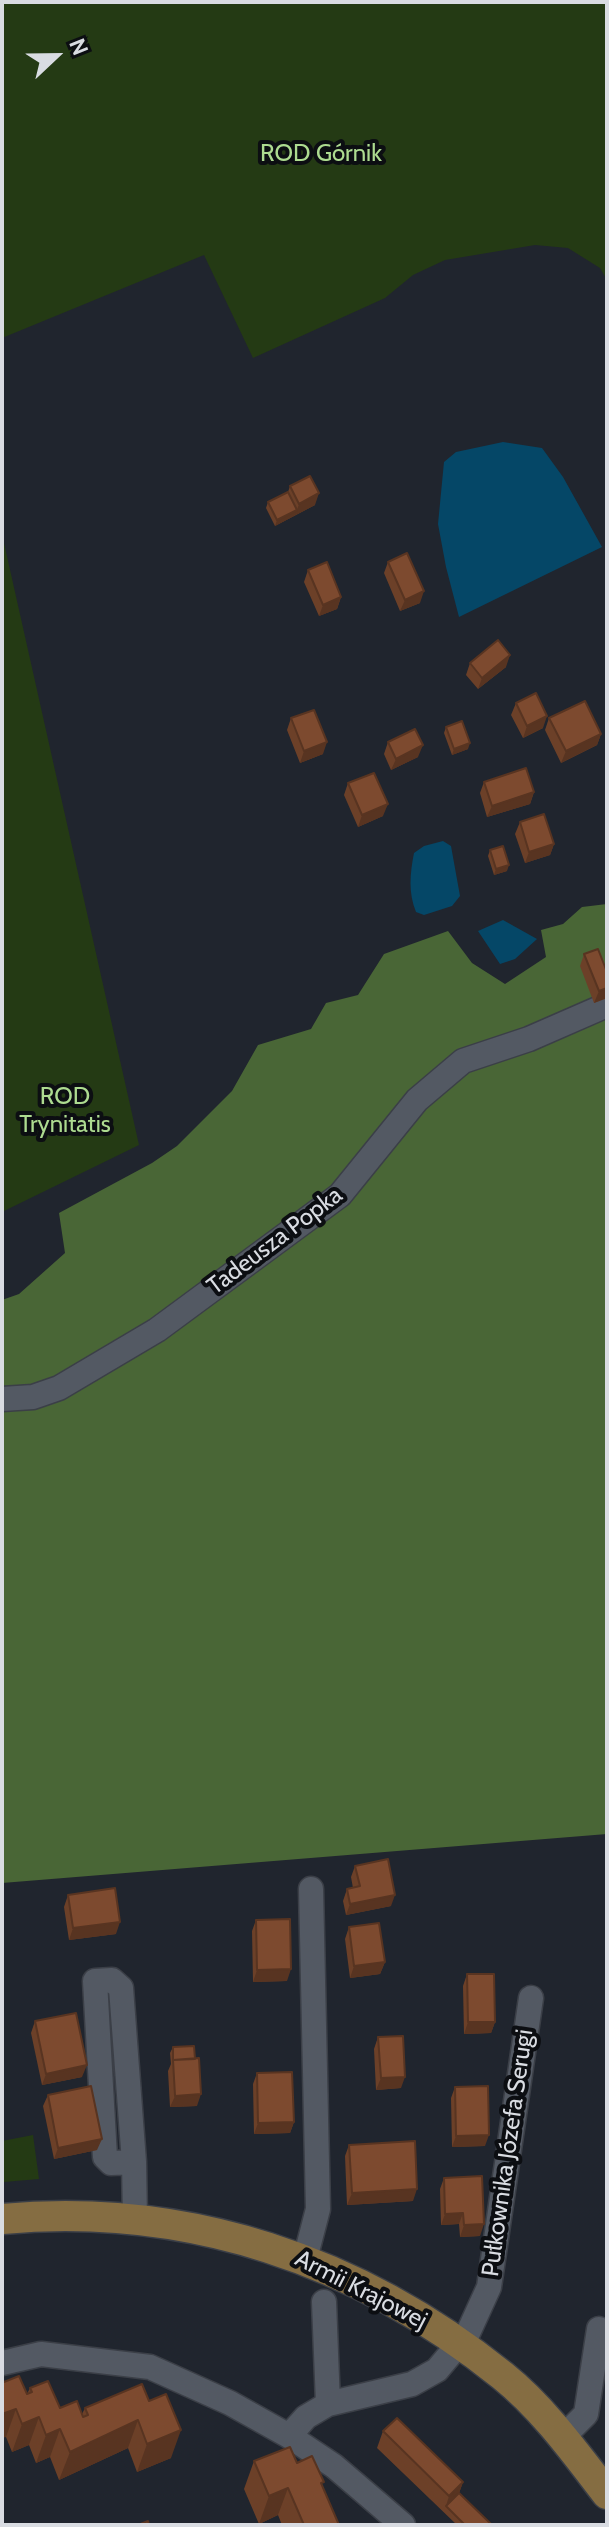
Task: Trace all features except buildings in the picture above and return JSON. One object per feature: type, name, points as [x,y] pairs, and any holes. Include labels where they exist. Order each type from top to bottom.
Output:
[{"type":"main road","name":"Armii Krajowej","points":[[2,2219],[45,2215],[135,2219],[206,2230],[305,2259],[421,2317],[505,2378],[563,2437],[607,2494]]},
{"type":"street","name":"Tadeusza Popka","points":[[2,1399],[33,1397],[59,1388],[157,1330],[340,1195],[417,1100],[463,1061],[529,1039],[607,1005]]},
{"type":"street","points":[[305,2259],[318,2209],[311,1889]]},
{"type":"street","points":[[134,2162],[111,2163],[105,2157],[95,1981],[112,1980],[121,1988],[134,2162],[135,2219]]},
{"type":"street","name":"Pułkownika Józefa Serugi","points":[[289,2436],[306,2417],[328,2404],[412,2384],[437,2370],[468,2333],[489,2287],[531,1998]]},
{"type":"street","points":[[324,2302],[328,2404]]},
{"type":"street","points":[[563,2437],[586,2414],[599,2329]]},
{"type":"street","points":[[2,2363],[41,2354],[150,2367],[230,2403],[289,2436],[334,2466],[403,2525]]},
{"type":"green space","name":"ROD Górnik","points":[[2,2],[607,2],[607,280],[600,268],[568,248],[535,245],[445,260],[413,275],[385,298],[253,358],[204,255],[2,338]]},
{"type":"green space","name":"ROD Trynitatis","points":[[2,534],[139,1145],[2,1212]]},
{"type":"green space","points":[[607,904],[607,1834],[2,1883],[2,1300],[19,1294],[65,1253],[59,1213],[152,1163],[177,1146],[232,1091],[258,1045],[311,1029],[326,1003],[358,995],[384,954],[448,931],[472,963],[505,984],[546,957],[541,930],[563,924],[582,907]]},
{"type":"green space","points":[[33,2135],[39,2179],[4,2182],[2,2141]]},
{"type":"water","points":[[503,442],[542,448],[563,477],[602,547],[459,617],[438,524],[444,462],[456,452]]},
{"type":"water","points":[[443,841],[451,846],[460,896],[452,906],[424,915],[416,912],[412,898],[414,853],[424,846]]},
{"type":"water","points":[[503,920],[537,939],[515,959],[500,964],[478,931]]}]
